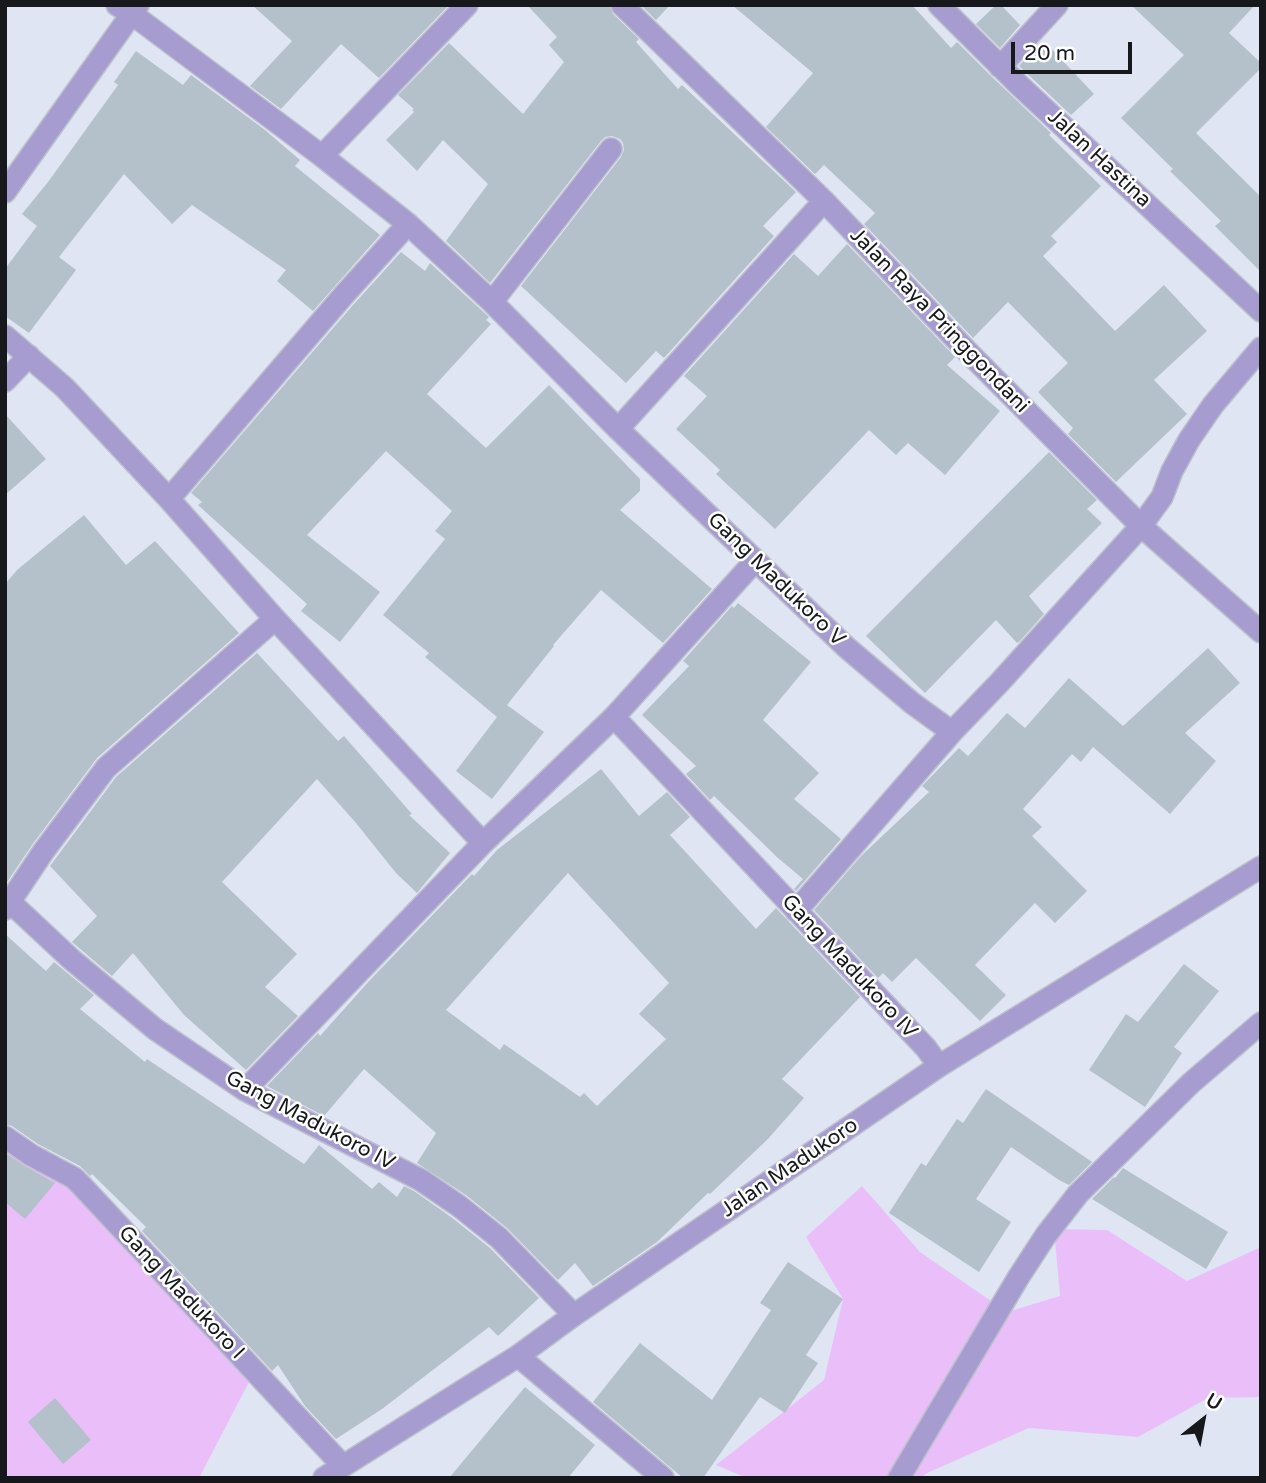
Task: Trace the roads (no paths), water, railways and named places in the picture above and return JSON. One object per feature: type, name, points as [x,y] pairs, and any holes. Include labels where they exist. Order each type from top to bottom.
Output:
[{"type":"street","points":[[322,156],[467,5]]},
{"type":"street","name":"Jalan Raya Pringgondani","points":[[622,5],[824,201],[968,352],[1141,526],[1261,632]]},
{"type":"street","name":"Jalan Hastina","points":[[939,5],[1000,67],[1261,311]]},
{"type":"street","points":[[1000,67],[1057,5]]},
{"type":"street","points":[[5,192],[129,8]]},
{"type":"street","name":"Gang Madukoro V","points":[[129,8],[408,224],[492,302],[618,429],[846,647],[912,703],[952,732]]},
{"type":"street","points":[[492,302],[611,149]]},
{"type":"street","points":[[618,429],[824,201]]},
{"type":"street","points":[[169,499],[408,224]]},
{"type":"street","points":[[5,336],[65,388],[483,844]]},
{"type":"street","points":[[796,911],[952,732],[1141,526],[1162,497],[1189,440],[1213,405],[1261,348]]},
{"type":"street","points":[[5,381],[29,356]]},
{"type":"street","points":[[245,1090],[483,844],[614,718],[755,561]]},
{"type":"street","points":[[8,905],[43,852],[106,768],[275,619]]},
{"type":"street","name":"Gang Madukoro IV","points":[[614,718],[926,1048],[939,1066]]},
{"type":"street","name":"Jalan Madukoro","points":[[324,1478],[518,1356],[939,1066],[1261,867]]},
{"type":"street","name":"Gang Madukoro IV","points":[[8,905],[155,1028],[245,1090],[421,1180],[459,1206],[499,1238],[574,1315]]},
{"type":"street","points":[[899,1478],[1018,1278],[1046,1235],[1078,1194],[1191,1083],[1261,1023]]},
{"type":"street","name":"Gang Madukoro I","points":[[5,1137],[31,1155],[74,1178],[343,1466]]},
{"type":"street","points":[[518,1356],[663,1478]]}]
